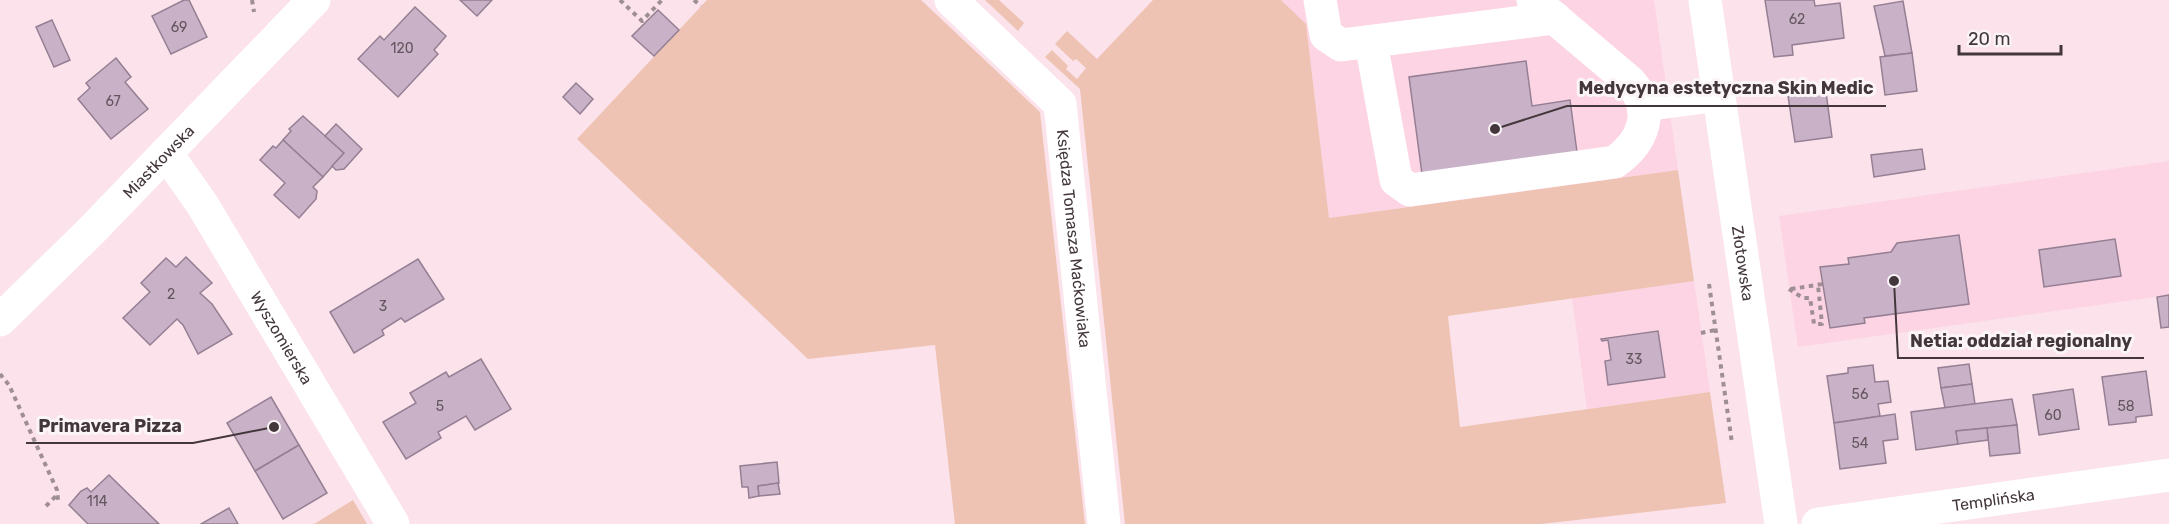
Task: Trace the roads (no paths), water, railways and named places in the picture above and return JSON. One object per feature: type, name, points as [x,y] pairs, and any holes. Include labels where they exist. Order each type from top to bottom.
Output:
[{"type":"street","name":"Miastkowska","points":[[0,320],[314,0]]},
{"type":"street","name":"Księdza Tomasza Maćkowiaka","points":[[951,0],[1060,104],[1104,524]]},
{"type":"street","points":[[1320,0],[1326,34],[1341,45],[1371,42],[1544,9],[1640,93],[1644,105],[1642,130],[1627,154],[1615,162],[1410,190],[1396,180],[1371,42]]},
{"type":"street","name":"Złotowska","points":[[1705,0],[1781,524]]},
{"type":"street","points":[[1644,105],[1719,95]]},
{"type":"street","name":"Wyszomierska","points":[[166,153],[208,214],[393,524]]},
{"type":"street","name":"Templińska","points":[[1818,524],[2169,475]]},
{"type":"place","name":"Medycyna estetyczna Skin Medic","points":[[1495,129]]},
{"type":"place","name":"Netia: oddział regionalny","points":[[1894,281]]},
{"type":"place","name":"Primavera Pizza","points":[[274,427]]}]
